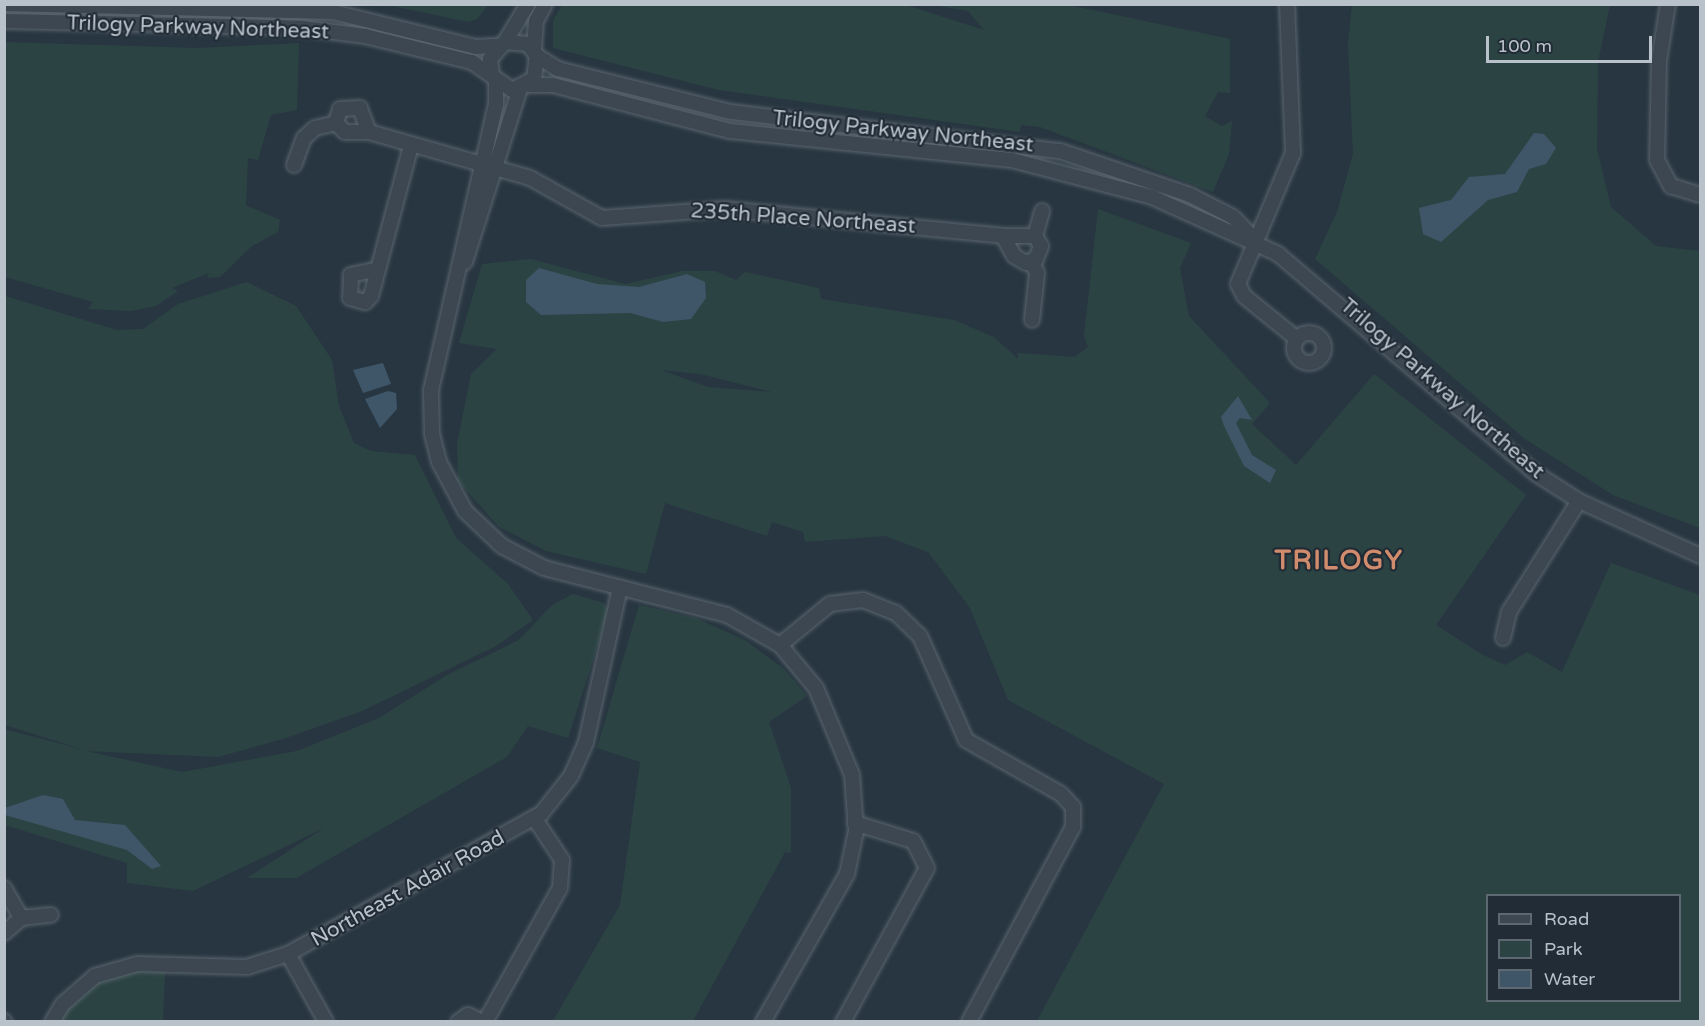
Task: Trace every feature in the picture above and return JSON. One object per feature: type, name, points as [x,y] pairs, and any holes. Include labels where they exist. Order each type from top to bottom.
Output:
[{"type":"street","name":"Trilogy Parkway Northeast","points":[[6,4],[333,12],[476,47],[502,44]]},
{"type":"street","points":[[528,4],[490,59],[496,104],[479,165],[431,390],[432,435],[451,490],[465,511],[482,531],[525,560],[620,588],[707,607],[780,645],[816,688],[834,722],[852,775],[855,823],[847,874],[764,1022]]},
{"type":"street","points":[[445,324],[494,169],[524,87],[538,72],[535,53],[536,21],[546,4]]},
{"type":"street","points":[[1287,4],[1293,153],[1255,241],[1240,269],[1240,291],[1297,339]]},
{"type":"street","points":[[1668,4],[1659,60],[1657,160],[1671,186],[1701,195]]},
{"type":"street","name":"Trilogy Parkway Northeast","points":[[4,21],[302,28],[421,48],[472,62],[494,79]]},
{"type":"street","points":[[502,44],[520,41],[535,53]]},
{"type":"street","name":"Trilogy Parkway Northeast","points":[[535,53],[558,69],[731,112],[1060,151],[1190,195],[1233,217],[1255,241]]},
{"type":"street","points":[[494,79],[524,87]]},
{"type":"street","name":"Trilogy Parkway Northeast","points":[[524,87],[554,84],[730,131],[1012,160],[1122,187],[1255,241],[1327,291],[1535,473],[1579,501],[1701,556]]},
{"type":"street","points":[[294,165],[304,138],[315,128],[336,123],[340,109],[353,105],[365,114],[369,132]]},
{"type":"street","name":"235th Place Northeast","points":[[336,123],[345,132],[369,132],[547,186],[602,218],[638,220],[704,208],[1003,236],[1035,236]]},
{"type":"street","points":[[374,270],[411,146]]},
{"type":"street","points":[[1032,262],[1041,246],[1035,236],[1042,211]]},
{"type":"street","points":[[1003,236],[1014,256],[1032,262],[1037,273],[1032,320]]},
{"type":"street","points":[[1503,638],[1509,612],[1579,501]]},
{"type":"street","name":"Northeast Adair Road","points":[[52,1022],[63,1004],[95,976],[137,964],[247,967],[288,954],[535,819],[571,777],[586,742],[620,588]]},
{"type":"street","points":[[780,645],[830,604],[862,600],[896,613],[920,636],[966,740],[1061,794],[1073,807],[1073,826],[969,1022]]},
{"type":"street","points":[[458,1022],[468,1015],[484,1022],[560,888],[562,860],[535,819]]},
{"type":"street","points":[[843,1022],[927,868],[913,841],[855,823]]},
{"type":"street","points":[[4,888],[21,918]]},
{"type":"street","points":[[4,933],[21,918],[51,915]]},
{"type":"street","points":[[288,954],[326,1022]]},
{"type":"green space","points":[[488,4],[477,19],[468,22],[388,5]]},
{"type":"green space","points":[[562,5],[906,5],[984,30],[968,11],[932,5],[1069,5],[1230,39],[1230,93],[1218,92],[1205,116],[1222,126],[1232,121],[1229,154],[1213,192],[1040,127],[1021,125],[1020,132],[719,90],[553,48],[553,20]]},
{"type":"green space","points":[[1352,5],[1610,5],[1598,62],[1597,149],[1611,207],[1656,246],[1700,251],[1700,528],[1613,495],[1525,439],[1315,259],[1337,212],[1353,154],[1348,43]]},
{"type":"green space","points":[[4,42],[198,48],[299,43],[297,110],[271,115],[258,160],[248,158],[246,205],[280,220],[278,232],[252,246],[220,277],[207,278],[209,273],[172,288],[178,291],[156,306],[131,311],[88,309],[93,302],[5,277]]},
{"type":"green space","points":[[1098,209],[1191,243],[1180,268],[1189,316],[1270,403],[1252,424],[1296,465],[1374,374],[1526,495],[1436,625],[1481,654],[1505,665],[1527,652],[1562,672],[1611,563],[1700,595],[1700,1021],[1037,1021],[1164,784],[1008,700],[970,608],[928,552],[885,536],[805,542],[803,532],[772,522],[767,536],[665,503],[646,574],[546,551],[499,527],[458,481],[457,444],[471,374],[497,349],[459,343],[482,264],[531,259],[625,284],[683,271],[715,271],[736,280],[745,272],[819,288],[821,299],[954,320],[994,337],[1018,359],[1018,353],[1075,357],[1088,347],[1084,336]],"holes":[[[661,370],[700,374],[772,392],[708,387]]]},
{"type":"green space","points":[[247,282],[296,306],[332,360],[339,406],[354,443],[371,451],[415,455],[456,538],[508,584],[533,620],[496,646],[362,711],[286,738],[218,757],[86,751],[182,772],[297,751],[379,718],[447,675],[519,640],[552,605],[573,594],[604,603],[609,611],[568,738],[528,726],[507,757],[296,878],[247,878],[324,828],[193,891],[127,883],[127,863],[5,825],[4,729],[84,750],[5,725],[5,296],[117,330],[143,329],[178,304]]},
{"type":"green space","points":[[639,605],[696,618],[745,640],[784,669],[807,696],[769,722],[791,788],[791,853],[785,852],[693,1021],[553,1021],[620,905],[640,762],[597,748]]},
{"type":"green space","points":[[137,970],[165,972],[163,1021],[59,1022],[71,1003],[104,977]]},
{"type":"water","points":[[1534,133],[1544,134],[1556,148],[1546,164],[1529,169],[1517,192],[1488,200],[1441,242],[1423,234],[1419,208],[1451,200],[1469,177],[1505,174]]},
{"type":"water","points":[[539,268],[597,284],[639,287],[687,274],[705,282],[706,298],[691,319],[663,322],[630,313],[541,315],[526,302],[526,280]]},
{"type":"water","points":[[383,363],[391,384],[363,393],[353,370]]},
{"type":"water","points":[[388,391],[396,393],[397,409],[380,428],[365,399]]},
{"type":"water","points":[[1238,396],[1252,420],[1240,418],[1236,423],[1252,455],[1276,470],[1270,483],[1244,466],[1224,426],[1221,417]]},
{"type":"water","points":[[43,795],[63,799],[75,820],[125,825],[161,866],[152,869],[127,850],[5,815],[5,808]]},
{"type":"district","name":"TRILOGY","points":[[1339,561]]}]
